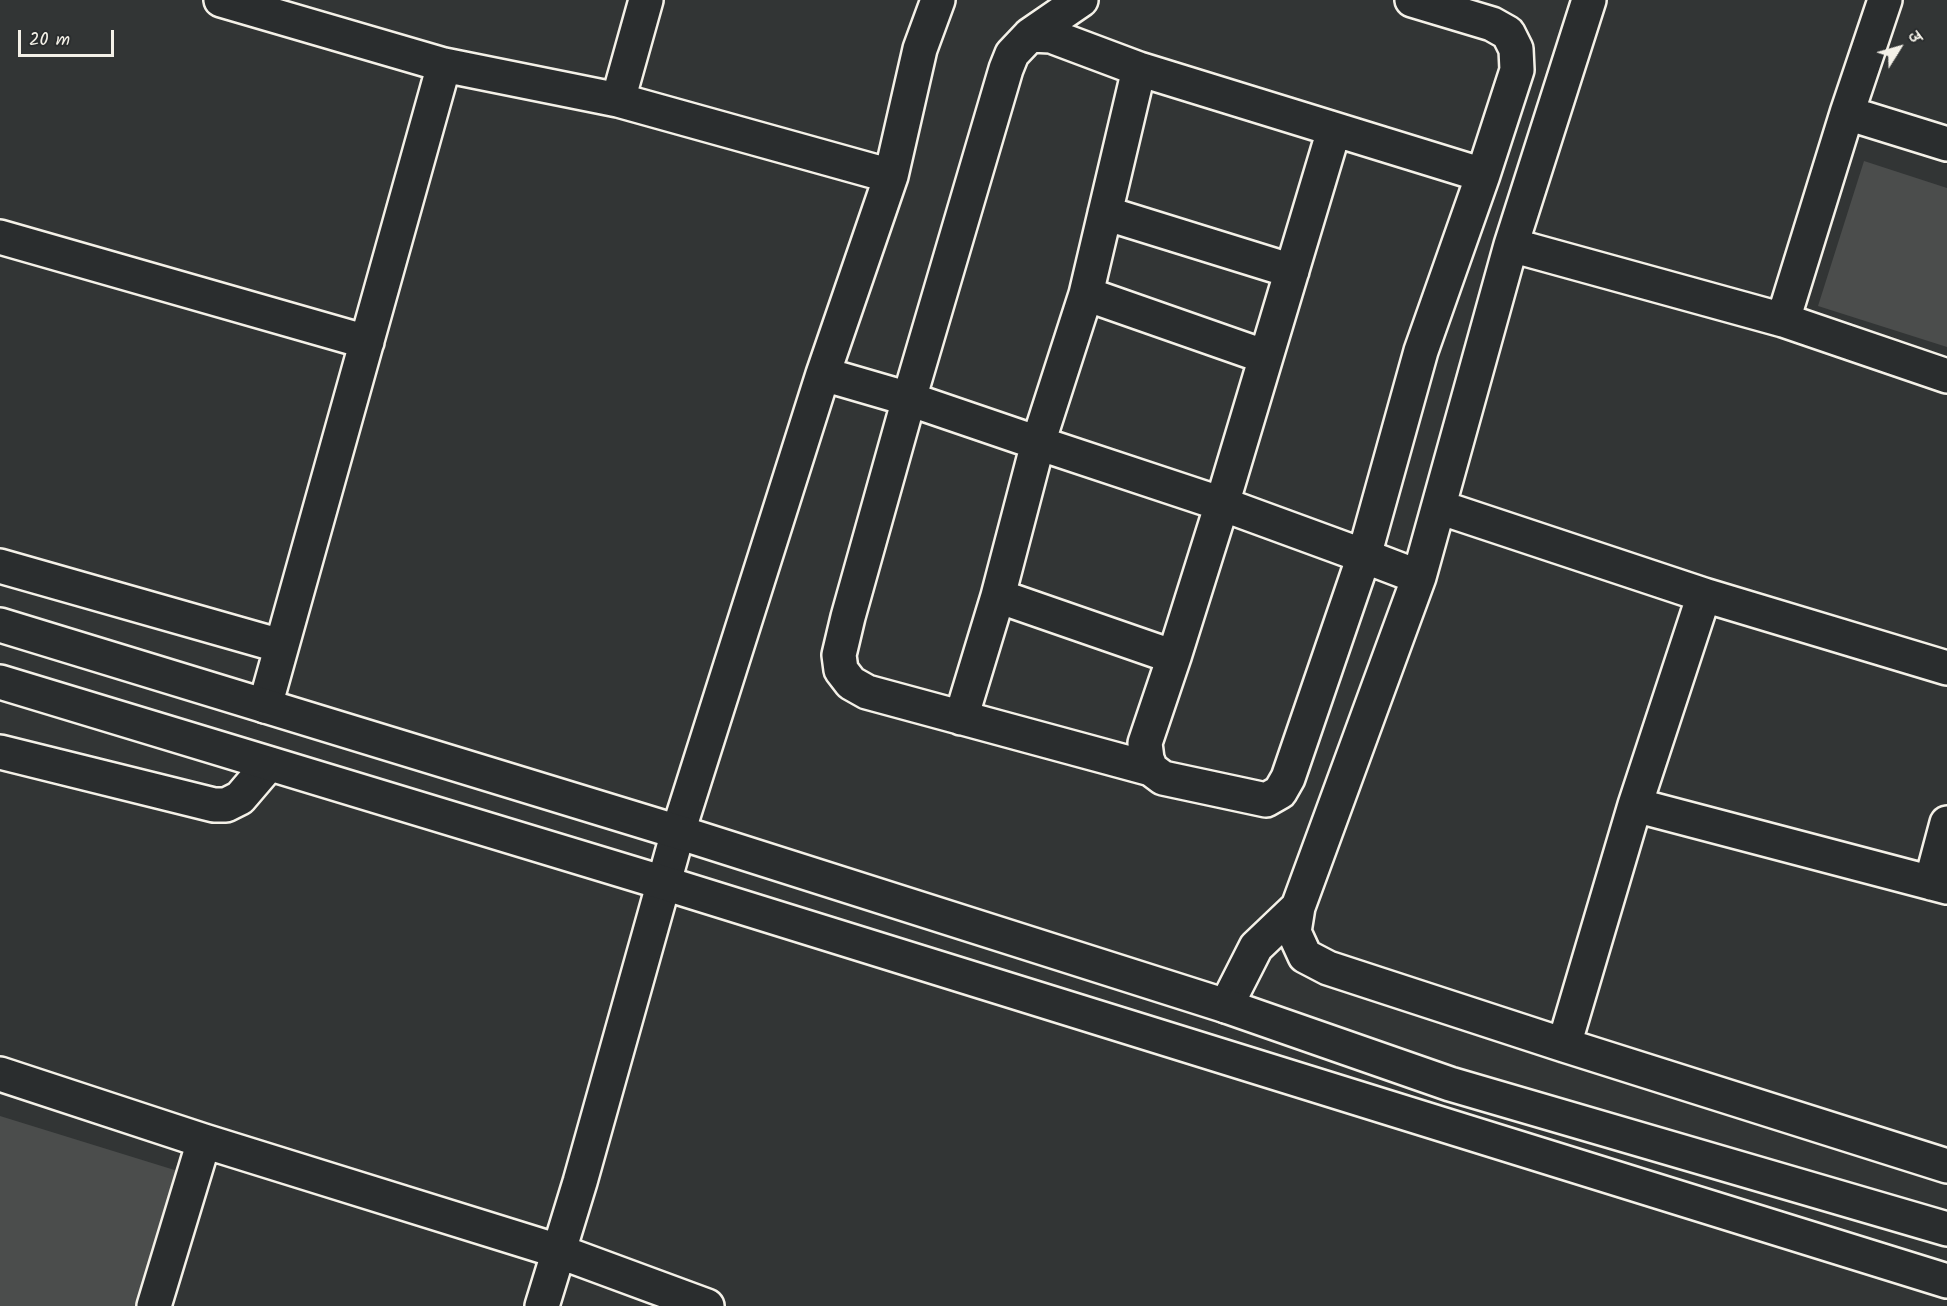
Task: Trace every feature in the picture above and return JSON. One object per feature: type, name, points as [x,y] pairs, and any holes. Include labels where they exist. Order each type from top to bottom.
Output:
[{"type":"street","points":[[220,0],[444,65],[618,100],[891,176]]},
{"type":"street","points":[[618,100],[646,0]]},
{"type":"street","points":[[542,1306],[580,1182],[678,832],[823,374],[891,176],[920,49],[938,0]]},
{"type":"street","points":[[1081,0],[1030,35],[1011,54],[909,399],[848,617],[839,655],[841,670],[851,683],[867,692],[1151,769],[1163,778],[1266,800],[1280,792],[1288,778],[1364,556],[1421,351],[1517,70],[1516,49],[1508,33],[1492,24],[1412,0]]},
{"type":"street","points":[[1589,0],[1511,245],[1419,578],[1298,907],[1294,932],[1305,956],[1328,968],[1947,1166]]},
{"type":"street","points":[[1783,320],[1847,113],[1885,0]]},
{"type":"street","points":[[1030,35],[1051,36],[1139,69],[1483,175]]},
{"type":"street","points":[[265,705],[444,65]]},
{"type":"street","points":[[961,718],[998,596],[1038,443],[1086,294],[1139,69]]},
{"type":"street","points":[[1847,113],[1947,144]]},
{"type":"street","points":[[1151,769],[1145,743],[1222,504],[1334,130]]},
{"type":"street","points":[[1105,213],[1292,271]]},
{"type":"street","points":[[0,237],[367,342]]},
{"type":"street","points":[[1511,245],[1783,320],[1947,376]]},
{"type":"street","points":[[1086,294],[1266,357]]},
{"type":"street","points":[[823,374],[909,399],[1222,504],[1419,578]]},
{"type":"street","points":[[1439,507],[1704,595],[1947,668]]},
{"type":"street","points":[[0,566],[281,646]]},
{"type":"street","points":[[1564,1045],[1635,805],[1704,595]]},
{"type":"street","points":[[998,596],[1174,657]]},
{"type":"street","points":[[0,625],[678,832],[1226,1006],[1450,1084],[1947,1229]]},
{"type":"street","points":[[0,682],[664,883],[1947,1281]]},
{"type":"street","points":[[0,752],[214,805],[226,805],[240,798],[269,764]]},
{"type":"street","points":[[1635,805],[1939,885],[1947,823]]},
{"type":"street","points":[[1226,1006],[1256,947],[1298,907]]},
{"type":"street","points":[[0,1074],[204,1141],[558,1251],[707,1306]]},
{"type":"street","points":[[154,1306],[204,1141]]},
{"type":"shaded area","points":[[1864,161],[1947,188],[1947,347],[1818,306]]},
{"type":"shaded area","points":[[0,1116],[181,1172],[140,1306],[0,1306]]}]
